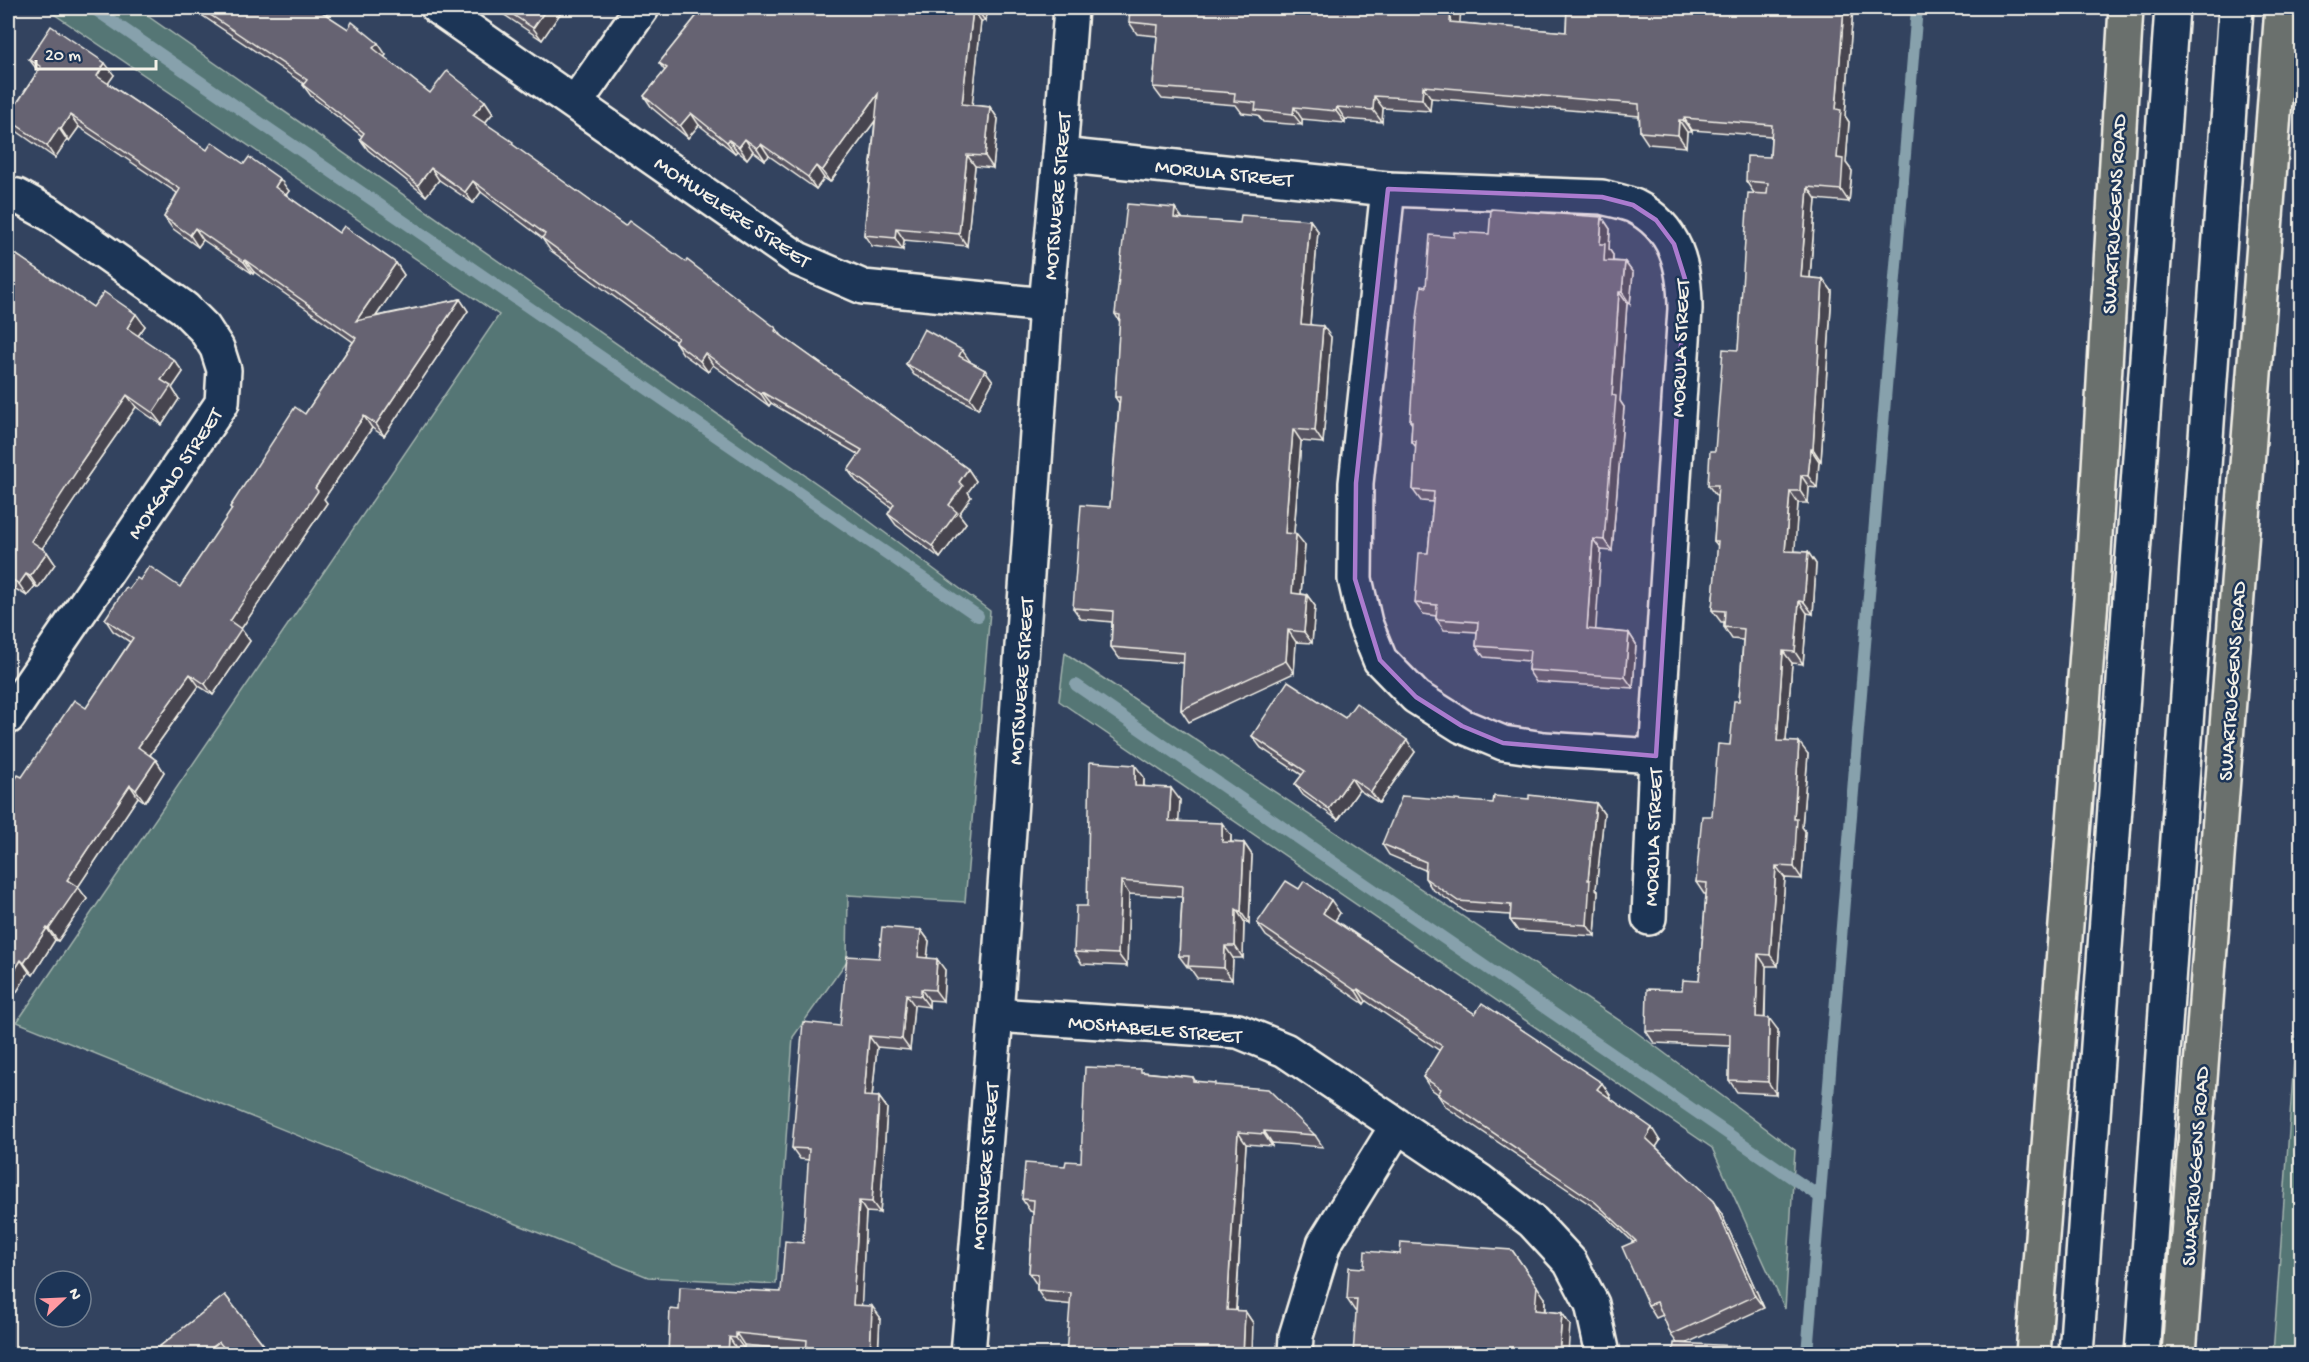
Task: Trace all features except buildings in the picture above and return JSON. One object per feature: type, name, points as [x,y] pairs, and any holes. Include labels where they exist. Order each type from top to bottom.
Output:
[{"type":"main road","name":"SWARTRUGGENS ROAD","points":[[2033,1354],[2092,587],[2126,8]]},
{"type":"main road","name":"SWARTRUGGENS ROAD","points":[[2179,1354],[2282,8]]},
{"type":"street","name":"MOHWELERE STREET","points":[[438,8],[576,102],[798,260],[863,287],[1046,305]]},
{"type":"street","points":[[576,102],[642,8]]},
{"type":"street","name":"MOTSWERE STREET","points":[[969,1354],[996,1015],[1046,305],[1071,8]]},
{"type":"street","points":[[2076,1354],[2172,8]]},
{"type":"street","points":[[2142,1354],[2236,8]]},
{"type":"street","name":"MORULA STREET","points":[[1060,155],[1388,189],[1571,198],[1602,197],[1633,205],[1656,220],[1674,244],[1685,279],[1685,309],[1656,756],[1649,918]]},
{"type":"street","name":"MORULA STREET","points":[[1388,189],[1356,483],[1355,579],[1365,623],[1380,660],[1416,697],[1462,726],[1503,743],[1545,749],[1656,756]]},
{"type":"street","name":"MOKGALO STREET","points":[[8,195],[17,196],[50,214],[184,308],[204,328],[217,348],[224,370],[222,403],[8,717]]},
{"type":"street","name":"MOSHABELE STREET","points":[[996,1015],[1238,1031],[1285,1050],[1480,1180],[1533,1222],[1570,1262],[1592,1304],[1603,1354]]},
{"type":"street","points":[[1295,1354],[1296,1336],[1324,1244],[1397,1126]]},
{"type":"highlighted area","points":[[1388,189],[1602,197],[1633,205],[1656,220],[1674,244],[1685,279],[1656,756],[1503,743],[1462,726],[1416,697],[1380,660],[1355,579],[1356,483]]},
{"type":"green space","points":[[45,8],[136,8],[849,506],[990,611],[965,902],[848,895],[847,961],[793,1037],[776,1284],[648,1277],[17,1022],[499,315]]},
{"type":"green space","points":[[1065,653],[1628,1026],[1795,1150],[1785,1309],[1712,1148],[1059,701]]},
{"type":"green space","points":[[2301,963],[2301,1354],[2273,1354]]},
{"type":"waterway","points":[[93,8],[978,616]]},
{"type":"waterway","points":[[1807,1354],[1917,8]]},
{"type":"waterway","points":[[1076,685],[1820,1197]]}]
